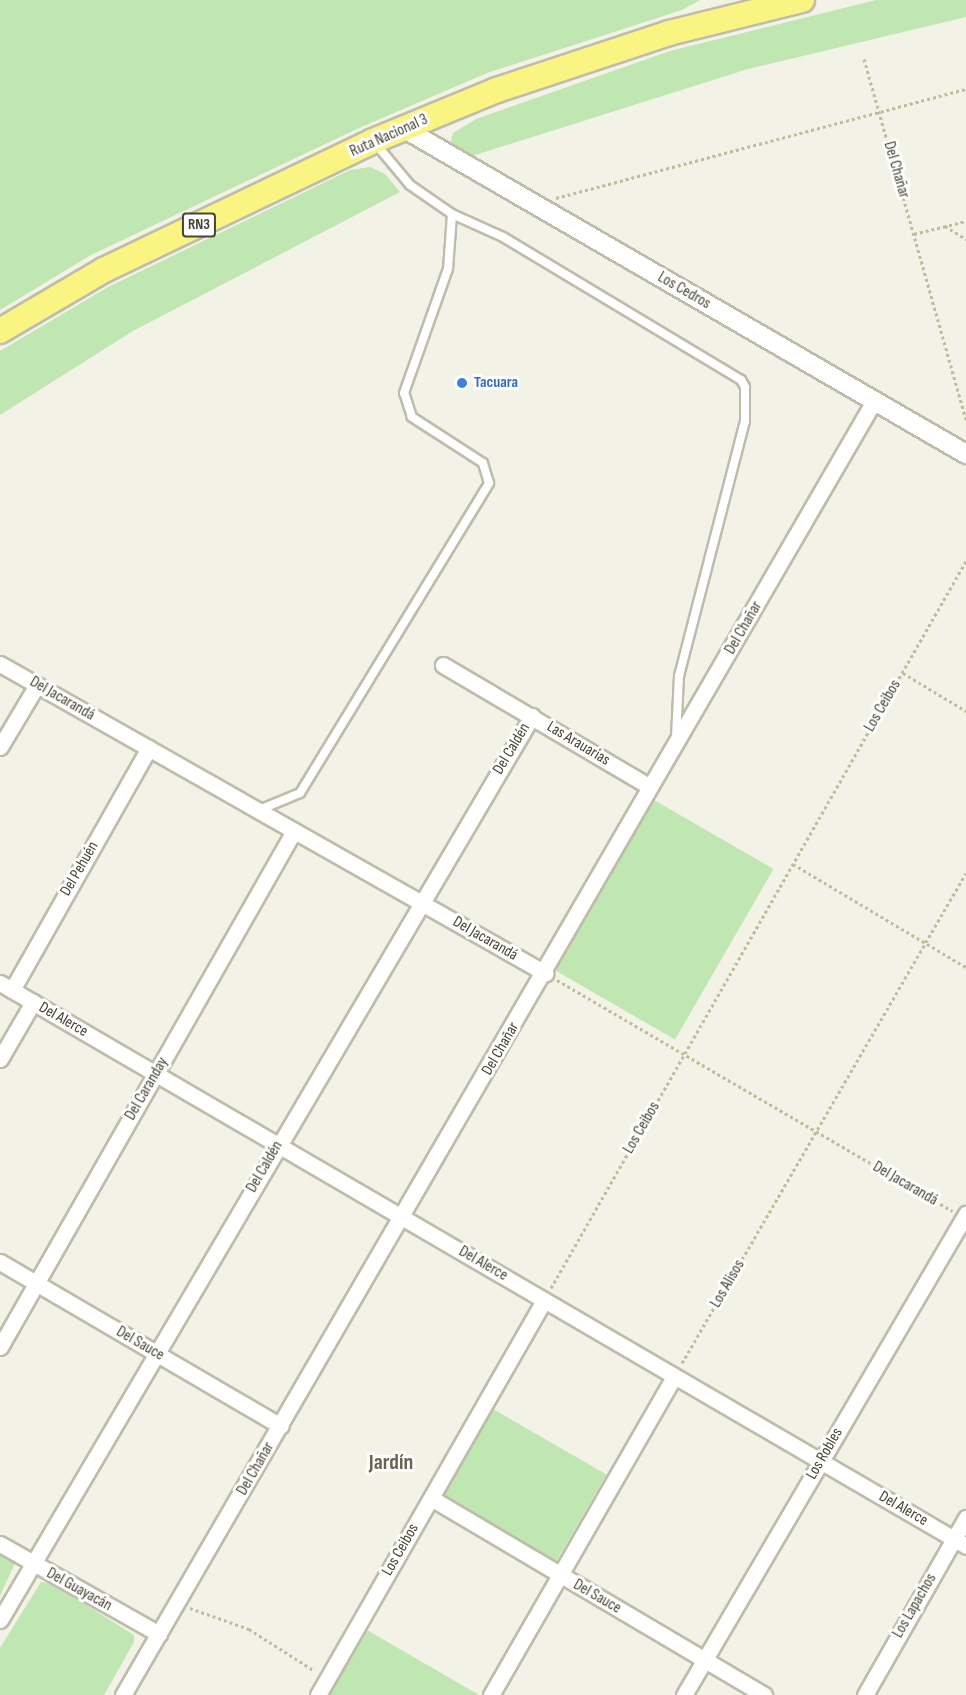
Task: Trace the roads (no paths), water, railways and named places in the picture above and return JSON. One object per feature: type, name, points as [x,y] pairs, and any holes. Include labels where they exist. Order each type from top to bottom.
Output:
[{"type":"highway","name":"Ruta Nacional 3","points":[[0,331],[104,270],[403,128],[497,90],[669,33],[802,0]]},
{"type":"street","name":"Los Cedros","points":[[403,128],[966,454]]},
{"type":"street","name":"Del Chañar","points":[[123,1695],[545,973],[650,787],[675,750],[874,401]]},
{"type":"street","name":"Del Jacarandá","points":[[0,664],[545,973]]},
{"type":"street","name":"Las Arauarias","points":[[443,665],[650,787]]},
{"type":"street","points":[[0,747],[37,685]]},
{"type":"street","name":"Del Caldén","points":[[0,1620],[420,902],[532,716]]},
{"type":"street","name":"Del Pehuén","points":[[6,986],[149,748]]},
{"type":"street","name":"Del Caranday","points":[[0,1347],[294,831]]},
{"type":"street","name":"Del Alerce","points":[[6,986],[544,1300],[673,1378],[960,1542]]},
{"type":"street","points":[[0,1059],[33,1002]]},
{"type":"street","name":"Los Robles","points":[[684,1695],[965,1217]]},
{"type":"street","name":"Del Sauce","points":[[0,1262],[281,1426]]},
{"type":"street","name":"Los Ceibos","points":[[318,1695],[544,1300]]},
{"type":"street","points":[[491,1695],[673,1378]]},
{"type":"street","name":"Del Sauce","points":[[431,1498],[764,1695]]},
{"type":"street","name":"Los Lapachos","points":[[865,1695],[960,1542],[966,1518]]},
{"type":"street","name":"Del Guayacán","points":[[0,1544],[159,1634]]},
{"type":"lane","points":[[373,141],[410,185],[452,214],[513,243],[741,380],[745,387],[745,421],[679,676],[675,750]]},
{"type":"lane","points":[[258,810],[300,793],[489,483],[483,463],[412,417],[404,393],[448,269],[452,214]]},
{"type":"place","name":"Tacuara","points":[[462,383]]},
{"type":"district","name":"Jardín","points":[[391,1463]]}]
